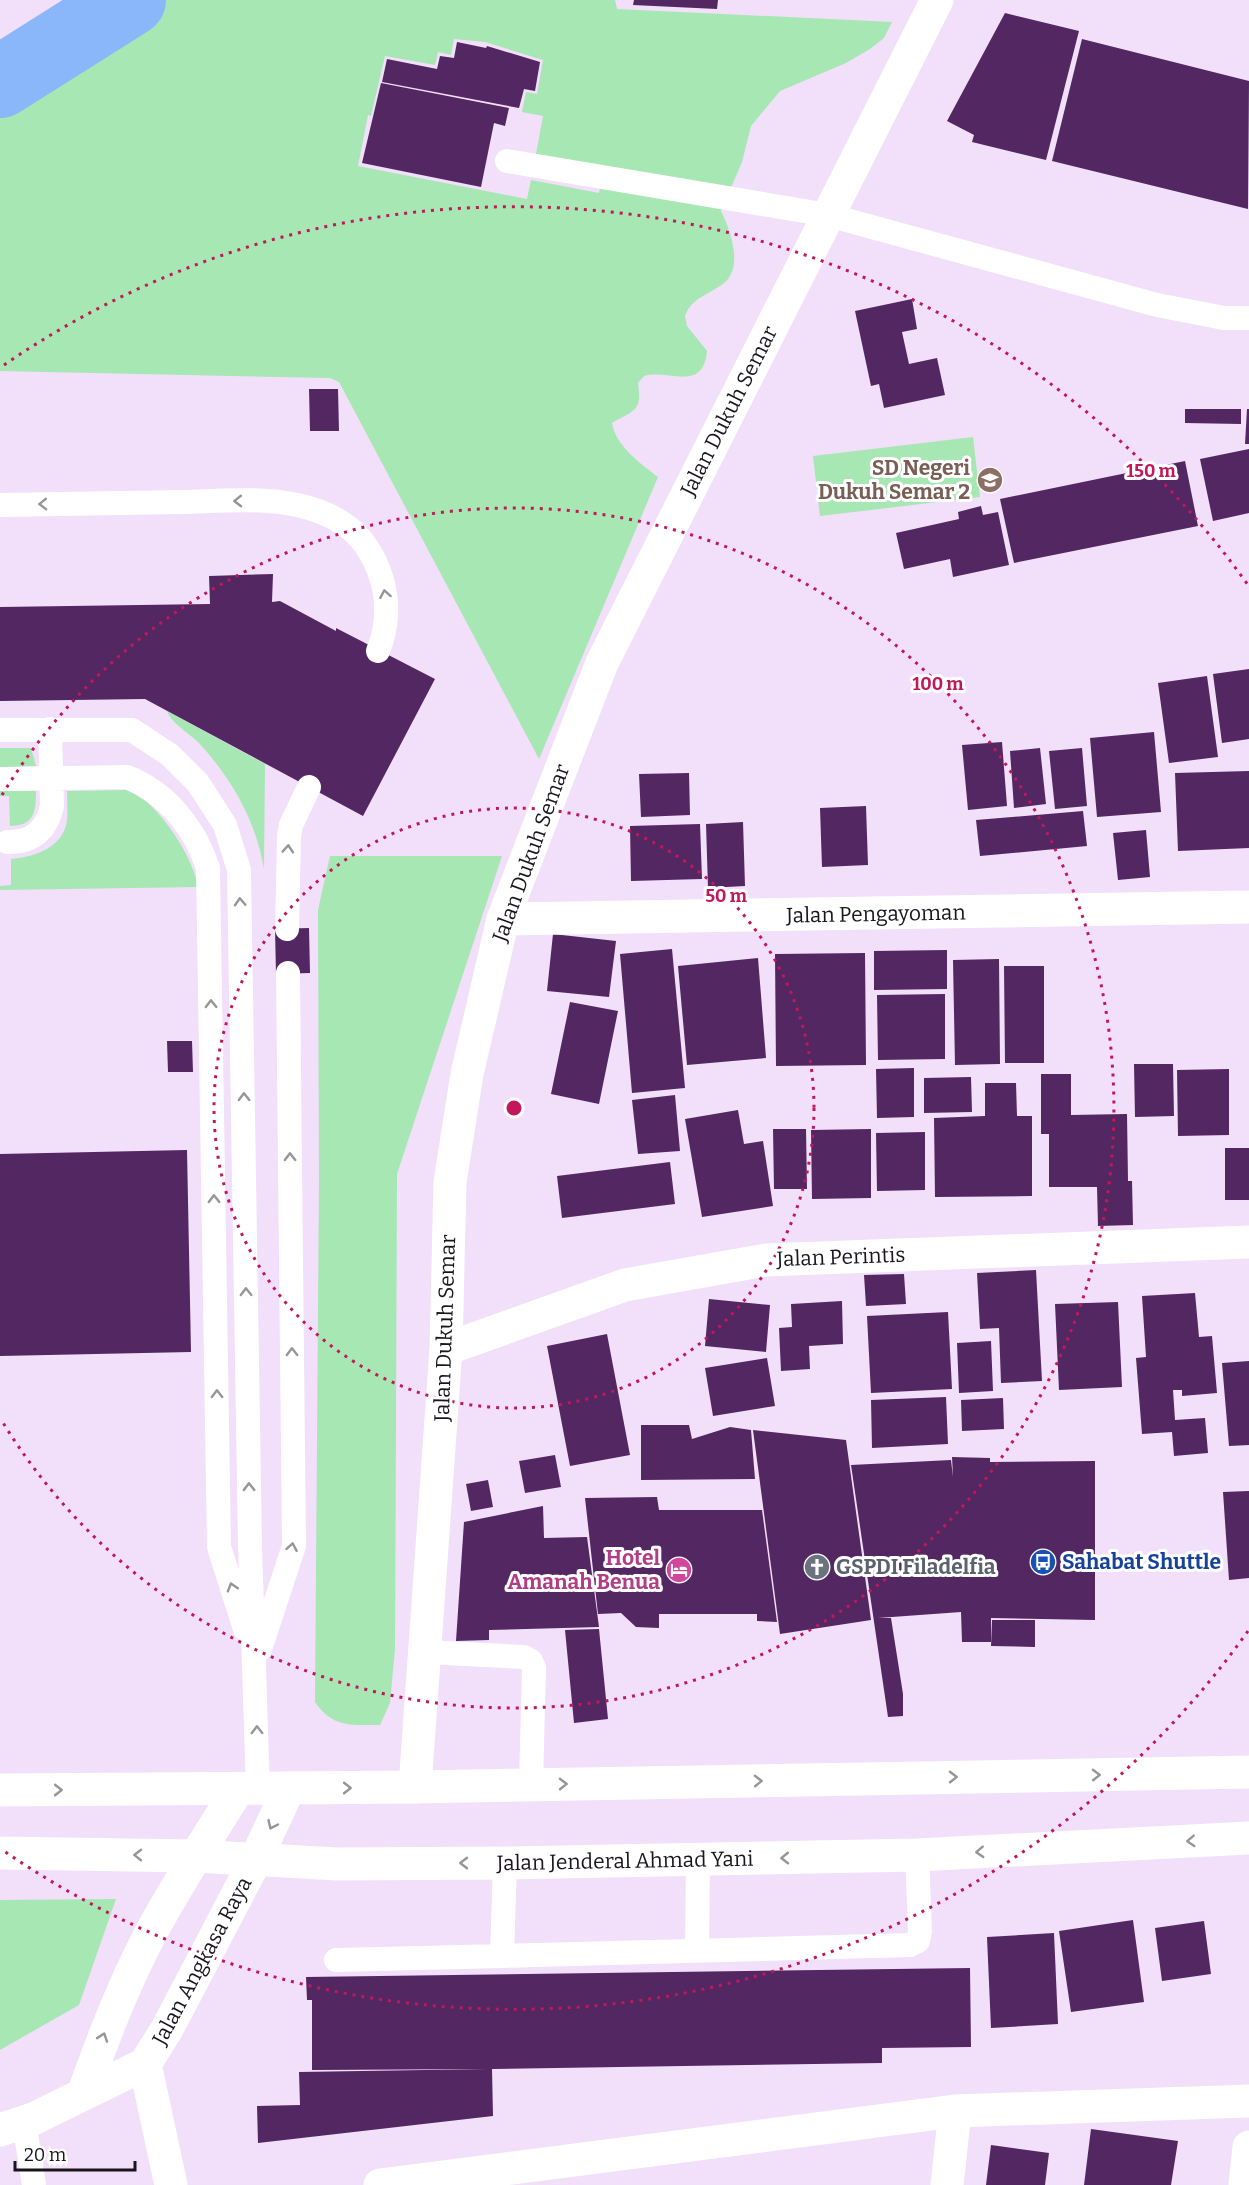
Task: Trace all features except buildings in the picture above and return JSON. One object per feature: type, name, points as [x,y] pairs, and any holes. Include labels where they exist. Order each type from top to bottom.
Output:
[{"type":"main road","name":"Jalan Dukuh Semar","points":[[415,1787],[446,1349],[450,1182],[467,1074],[503,919],[602,663],[937,0]]},
{"type":"main road","name":"Jalan Pengayoman","points":[[503,919],[1249,907]]},
{"type":"main road","name":"Jalan Perintis","points":[[446,1349],[625,1284],[766,1260],[1249,1242]]},
{"type":"main road","points":[[0,1790],[415,1787],[1249,1772]]},
{"type":"main road","points":[[84,2092],[109,2021],[163,1911],[196,1856],[262,1788]]},
{"type":"main road","name":"Jalan Angkasa Raya","points":[[12,2126],[146,2064],[167,2029],[255,1861],[262,1788]]},
{"type":"main road","name":"Jalan Jenderal Ahmad Yani","points":[[0,1853],[196,1856],[337,1864],[506,1863],[917,1856],[1249,1838]]},
{"type":"main road","points":[[146,2064],[171,2185]]},
{"type":"main road","points":[[380,2185],[955,2111],[1249,2101]]},
{"type":"main road","points":[[947,2185],[955,2111]]},
{"type":"main road","points":[[1245,2185],[1249,2146]]},
{"type":"lane","points":[[507,161],[828,215],[1157,305],[1224,318],[1249,318]]},
{"type":"lane","points":[[0,505],[262,501],[306,507],[323,513],[349,526],[362,537],[374,557],[387,597],[387,614],[378,651]]},
{"type":"lane","points":[[7,842],[25,840],[37,835],[44,827],[52,806],[50,729]]},
{"type":"lane","points":[[0,730],[132,730],[170,755],[198,783],[225,825],[239,870],[249,1534],[262,1788]]},
{"type":"lane","points":[[0,778],[127,777],[144,783],[159,793],[183,820],[202,850],[208,868],[219,1547],[256,1663]]},
{"type":"lane","points":[[287,929],[289,836],[291,825],[309,786]]},
{"type":"lane","points":[[256,1663],[294,1546],[288,973]]},
{"type":"lane","points":[[424,1652],[524,1657],[531,1661],[534,1668],[531,1784]]},
{"type":"lane","points":[[336,1960],[910,1945],[918,1941],[920,1931],[917,1856]]},
{"type":"lane","points":[[697,1950],[698,1860]]},
{"type":"lane","points":[[502,1956],[506,1863]]},
{"type":"lane","points":[[12,2126],[34,2185]]},
{"type":"green space","points":[[155,0],[615,0],[617,9],[892,22],[884,38],[870,49],[846,63],[780,91],[751,126],[742,162],[721,211],[731,237],[733,268],[724,283],[696,300],[685,316],[687,326],[707,351],[704,364],[699,372],[692,376],[644,376],[638,383],[638,405],[612,423],[623,446],[658,477],[539,759],[339,382],[330,378],[0,371],[0,110]],"holes":[[[454,39],[485,42],[543,60],[537,94],[526,92],[522,112],[543,116],[536,154],[604,168],[599,193],[531,180],[527,199],[358,166],[368,115],[371,116],[385,56],[435,65],[438,52],[451,55]]]},
{"type":"green space","points":[[973,437],[980,497],[820,516],[813,456]]},
{"type":"green space","points":[[167,711],[265,764],[264,869],[249,818],[232,786],[199,743],[172,720]]},
{"type":"green space","points":[[0,748],[31,748],[36,766],[0,768]]},
{"type":"green space","points":[[127,790],[150,805],[172,831],[189,860],[198,887],[0,890],[0,886],[11,885],[11,859],[38,853],[60,838],[67,821],[67,791]]},
{"type":"green space","points":[[0,791],[36,791],[34,811],[29,820],[10,826],[9,796],[0,796]]},
{"type":"green space","points":[[330,856],[502,856],[397,1174],[395,1649],[390,1703],[380,1725],[351,1725],[336,1721],[315,1702],[319,1180],[318,910]]},
{"type":"green space","points":[[116,1899],[79,2005],[0,2050],[0,1900]]},
{"type":"waterway","points":[[0,82],[130,0]]},
{"type":"place","name":"SD Negeri Dukuh Semar 2","points":[[990,480]]},
{"type":"place","name":"Sahabat Shuttle","points":[[1043,1562]]},
{"type":"place","name":"GSPDI Filadelfia","points":[[817,1567]]},
{"type":"place","name":"Hotel Amanah Benua","points":[[679,1570]]}]
